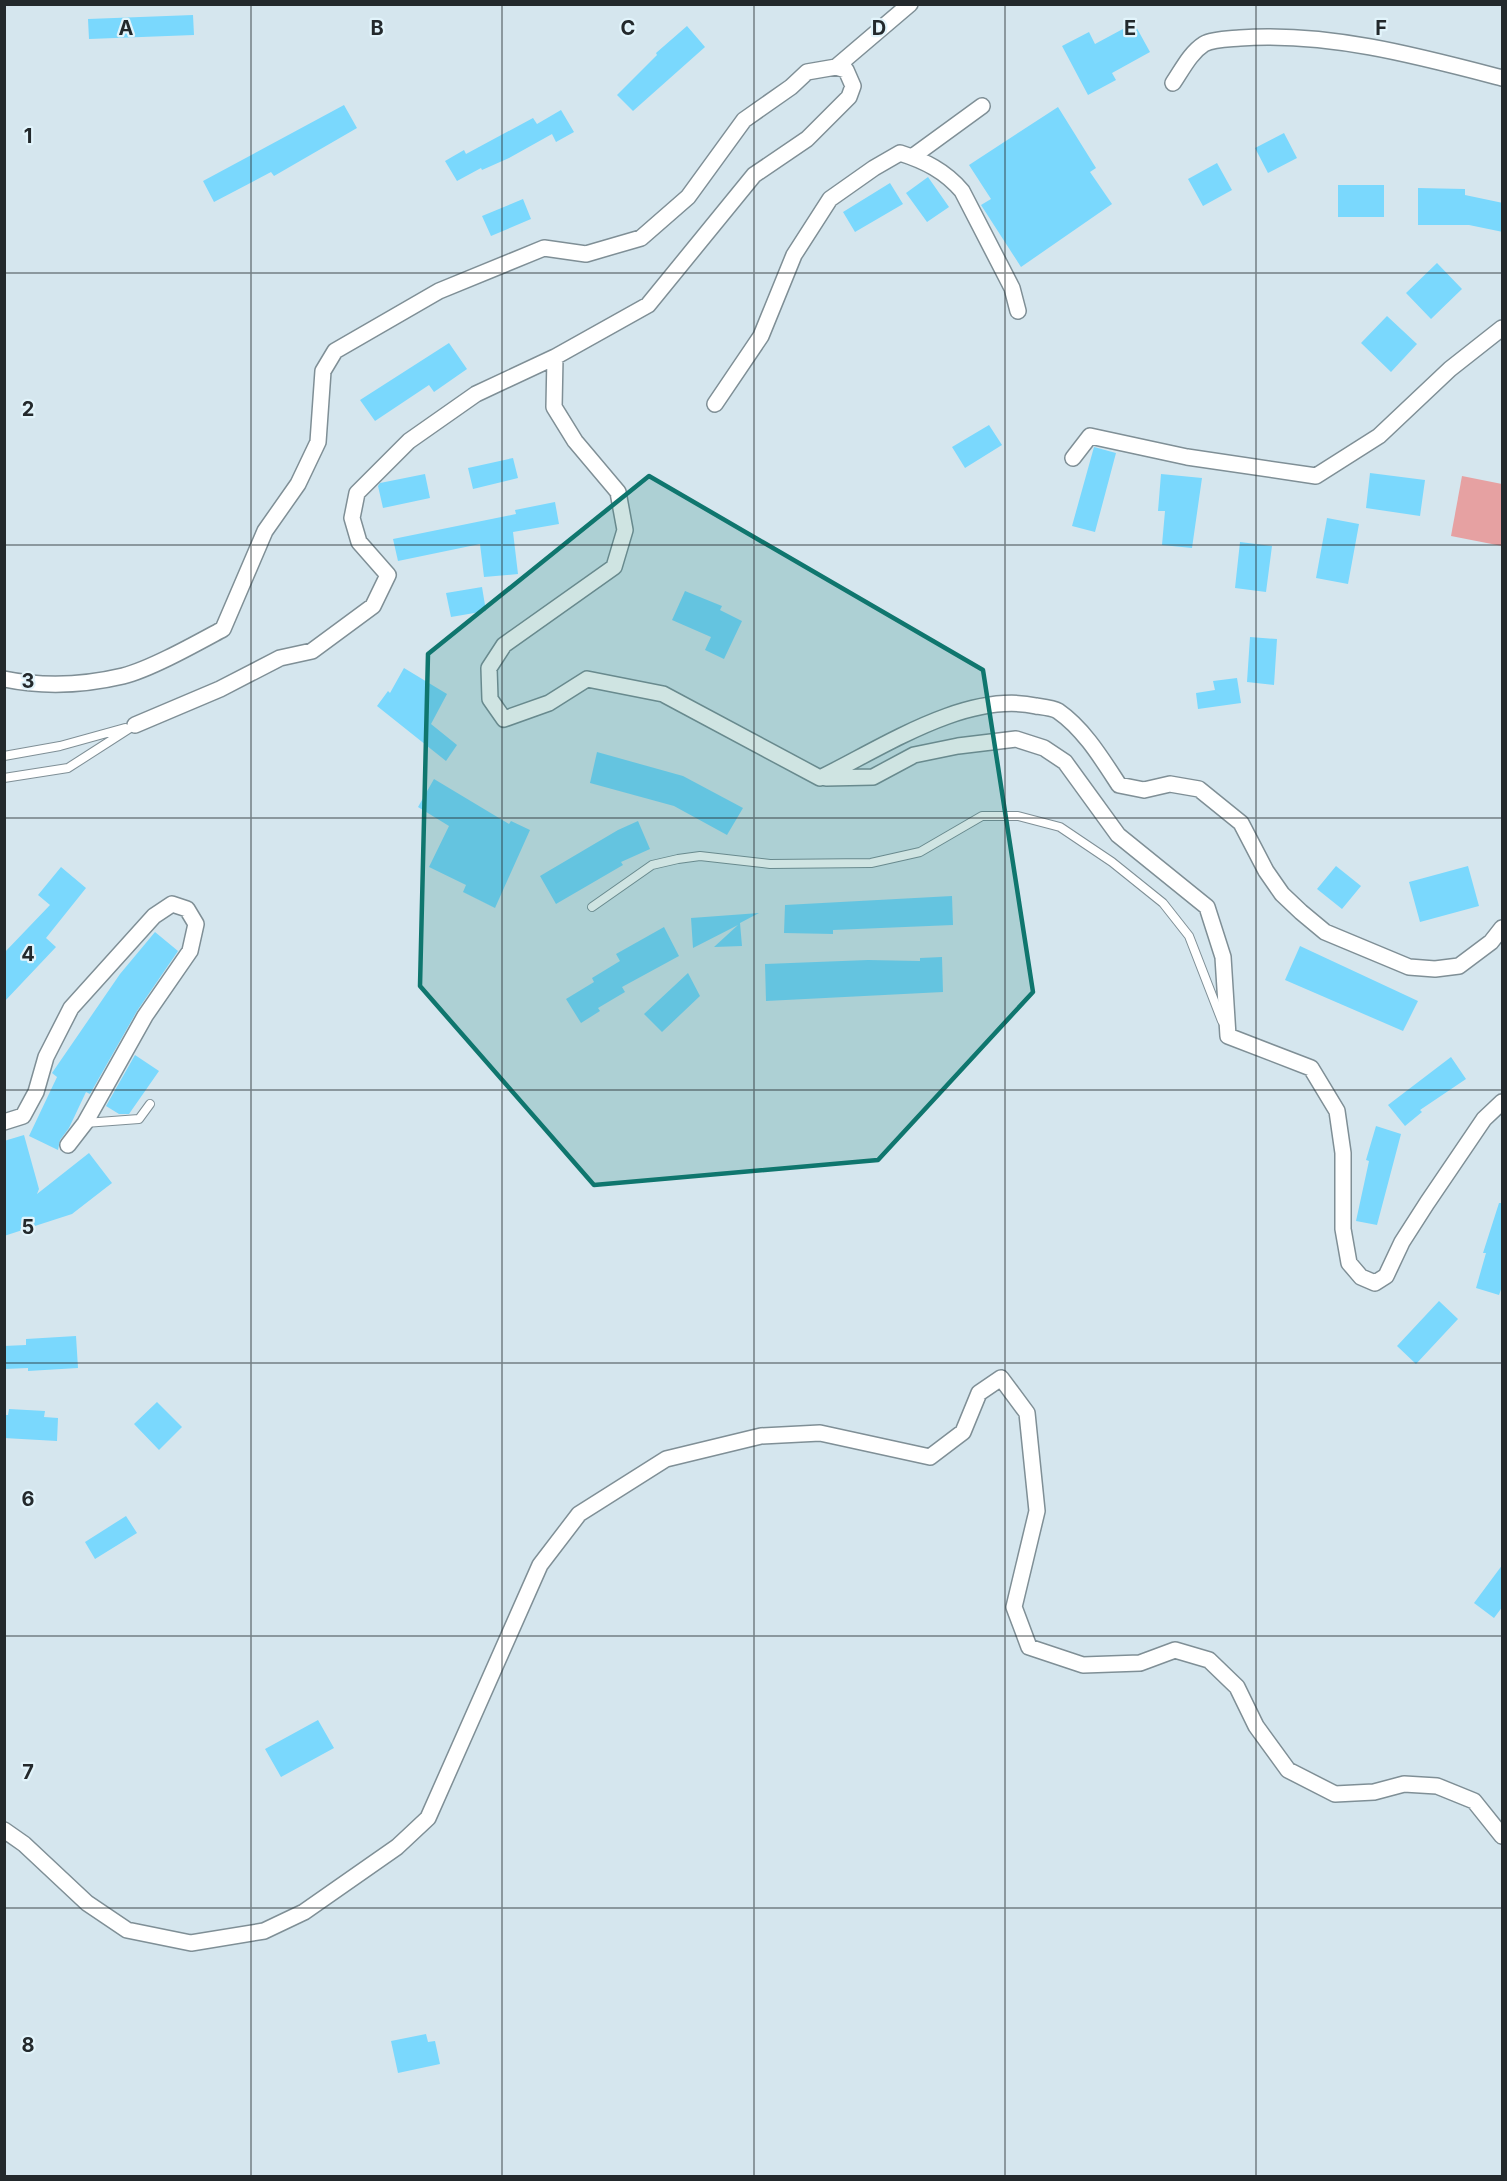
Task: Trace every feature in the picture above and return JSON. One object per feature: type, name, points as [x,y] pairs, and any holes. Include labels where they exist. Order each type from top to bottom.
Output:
[{"type":"street","points":[[836,67],[910,4]]},
{"type":"street","points":[[1173,83],[1189,58],[1205,44],[1277,35],[1342,43],[1422,57],[1503,78]]},
{"type":"street","points":[[4,679],[26,683],[66,684],[125,676],[223,629],[243,588],[265,531],[298,484],[318,442],[323,371],[335,351],[439,291],[544,248],[586,254],[641,238],[688,197],[744,120],[807,72],[836,67],[846,70],[853,86],[849,98],[807,139],[754,175],[648,305],[555,357],[476,394],[409,441],[357,493],[352,518],[359,542],[388,575],[373,606],[312,651],[280,658],[220,689],[135,726]]},
{"type":"street","points":[[912,157],[982,106]]},
{"type":"street","points":[[715,404],[761,336],[794,255],[830,199],[900,153],[927,162],[950,178],[962,191],[1012,288],[1018,311]]},
{"type":"street","points":[[1073,458],[1090,436],[1187,458],[1316,476],[1379,436],[1450,369],[1503,328]]},
{"type":"street","points":[[555,357],[554,407],[575,441],[618,492],[625,530],[614,567],[504,645],[489,668],[490,699],[504,719],[549,703],[587,679],[663,694],[820,778],[873,777],[914,755],[1016,739],[1044,748],[1065,762],[1118,835],[1207,908],[1223,957],[1228,1036],[1242,1044],[1260,1048],[1311,1068],[1337,1111],[1342,1153],[1343,1229],[1349,1263],[1361,1277],[1375,1283],[1386,1276],[1402,1242],[1484,1119],[1503,1102]]},
{"type":"street","points":[[820,778],[861,759],[898,736],[975,708],[1018,702],[1057,710],[1086,738],[1119,785],[1144,790],[1170,784],[1199,789],[1241,823],[1266,871],[1282,894],[1326,932],[1409,967],[1435,969],[1459,966],[1491,942],[1503,927]]},
{"type":"street","points":[[4,1122],[23,1116],[36,1092],[46,1057],[71,1008],[154,916],[172,904],[187,909],[196,924],[190,951],[145,1016],[85,1123],[68,1145]]},
{"type":"street","points":[[4,1830],[24,1844],[87,1903],[127,1930],[191,1944],[264,1931],[304,1912],[397,1846],[428,1818],[540,1565],[579,1514],[666,1459],[761,1436],[820,1433],[930,1457],[963,1432],[979,1393],[1001,1378],[1027,1413],[1037,1511],[1014,1607],[1029,1647],[1083,1665],[1140,1663],[1175,1650],[1209,1660],[1237,1687],[1256,1726],[1288,1770],[1335,1794],[1374,1792],[1404,1784],[1437,1786],[1474,1801],[1503,1836]]},
{"type":"lane","points":[[4,756],[60,746],[135,726]]},
{"type":"lane","points":[[4,778],[68,768],[135,726]]},
{"type":"lane","points":[[592,907],[652,865],[678,859],[700,856],[770,864],[871,863],[920,852],[982,816],[1018,816],[1060,827],[1112,862],[1162,903],[1189,936],[1228,1036]]},
{"type":"lane","points":[[85,1123],[139,1119],[150,1104]]},
{"type":"highlighted area","points":[[649,476],[983,670],[1033,992],[878,1160],[594,1185],[420,986],[428,654]]},
{"type":"shaded area","points":[[1462,476],[1502,484],[1502,546],[1451,536]]},
{"type":"building","points":[[193,15],[194,35],[89,39],[88,19]]},
{"type":"building","points":[[1134,23],[1150,52],[1112,73],[1116,80],[1088,95],[1062,46],[1089,32],[1095,44]]},
{"type":"building","points":[[687,26],[705,47],[633,111],[617,95],[657,55],[656,53]]},
{"type":"building","points":[[344,105],[357,128],[274,176],[271,172],[214,202],[203,181]]},
{"type":"building","points":[[1058,107],[1096,168],[1090,172],[1112,204],[1021,267],[981,205],[991,199],[969,165]]},
{"type":"building","points":[[561,110],[574,132],[556,142],[552,134],[509,158],[482,170],[481,168],[457,181],[445,161],[464,150],[466,154],[533,118],[537,124]]},
{"type":"building","points":[[1284,133],[1297,158],[1268,173],[1255,148]]},
{"type":"building","points":[[1217,163],[1232,190],[1203,206],[1188,179]]},
{"type":"building","points":[[928,177],[949,207],[927,222],[906,193]]},
{"type":"building","points":[[890,183],[903,204],[855,232],[843,212]]},
{"type":"building","points":[[1338,185],[1384,185],[1384,217],[1338,217]]},
{"type":"building","points":[[1418,188],[1465,189],[1465,195],[1503,203],[1503,232],[1469,225],[1418,225]]},
{"type":"building","points":[[523,199],[531,219],[491,236],[482,216]]},
{"type":"building","points":[[1437,263],[1462,289],[1431,319],[1406,293]]},
{"type":"building","points":[[1387,316],[1417,344],[1391,372],[1361,343]]},
{"type":"building","points":[[449,343],[467,369],[434,392],[429,385],[375,421],[360,400]]},
{"type":"building","points":[[989,425],[1002,445],[965,468],[952,447]]},
{"type":"building","points":[[1094,447],[1116,453],[1095,532],[1072,526]]},
{"type":"building","points":[[513,458],[518,478],[473,489],[468,468]]},
{"type":"building","points":[[1370,473],[1425,480],[1420,516],[1366,508]]},
{"type":"building","points":[[425,474],[430,498],[383,508],[378,486],[380,483]]},
{"type":"building","points":[[1161,474],[1202,478],[1192,548],[1162,545],[1165,511],[1158,511]]},
{"type":"building","points":[[555,502],[559,524],[513,532],[518,574],[484,577],[480,544],[398,561],[393,539],[516,514],[515,510]]},
{"type":"building","points":[[1327,518],[1359,524],[1348,584],[1316,578]]},
{"type":"building","points":[[1240,542],[1272,546],[1266,592],[1235,588]]},
{"type":"building","points":[[482,587],[486,611],[451,617],[446,593]]},
{"type":"building","points":[[685,591],[722,606],[720,610],[742,621],[724,659],[705,650],[711,637],[672,620]]},
{"type":"building","points":[[1250,637],[1277,639],[1274,685],[1247,682]]},
{"type":"building","points":[[404,668],[447,694],[431,724],[457,745],[446,761],[377,706],[388,691],[390,693]]},
{"type":"building","points":[[1237,678],[1241,703],[1198,709],[1196,693],[1215,690],[1213,681]]},
{"type":"building","points":[[597,752],[683,776],[743,808],[727,835],[674,806],[590,783]]},
{"type":"building","points":[[434,779],[509,824],[511,821],[530,830],[495,908],[463,892],[466,885],[429,867],[449,826],[418,807]]},
{"type":"building","points":[[638,821],[650,849],[621,862],[623,865],[556,904],[540,876],[618,830]]},
{"type":"building","points":[[1336,866],[1361,886],[1342,909],[1317,889]]},
{"type":"building","points":[[1468,866],[1479,906],[1420,922],[1409,882]]},
{"type":"building","points":[[61,867],[86,888],[46,938],[56,947],[4,1002],[4,953],[50,905],[38,895]]},
{"type":"building","points":[[952,896],[953,925],[833,930],[833,934],[784,933],[785,905]]},
{"type":"building","points":[[759,913],[740,923],[742,946],[714,947],[738,925],[693,948],[691,918]]},
{"type":"building","points":[[664,927],[679,956],[622,987],[625,992],[598,1008],[600,1011],[581,1023],[566,999],[594,982],[592,978],[620,961],[616,954]]},
{"type":"building","points":[[155,932],[178,951],[137,1011],[90,1094],[86,1092],[69,1128],[60,1140],[58,1150],[29,1136],[57,1077],[52,1073],[120,974]]},
{"type":"building","points":[[1300,946],[1418,1001],[1403,1031],[1285,980]]},
{"type":"building","points":[[942,957],[943,992],[766,1001],[765,964],[868,960],[920,961],[920,958]]},
{"type":"building","points":[[688,973],[700,996],[662,1032],[644,1014]]},
{"type":"building","points":[[135,1055],[159,1071],[129,1114],[119,1114],[106,1106]]},
{"type":"building","points":[[1451,1057],[1466,1079],[1420,1110],[1422,1112],[1405,1126],[1388,1105]]},
{"type":"building","points":[[1376,1126],[1401,1134],[1377,1225],[1356,1221],[1369,1161],[1366,1160]]},
{"type":"building","points":[[24,1135],[39,1189],[37,1194],[89,1153],[112,1183],[72,1214],[4,1236],[4,1141]]},
{"type":"building","points":[[1499,1203],[1503,1203],[1503,1284],[1499,1295],[1476,1288],[1486,1253],[1483,1253]]},
{"type":"building","points":[[1439,1301],[1458,1319],[1416,1364],[1397,1346]]},
{"type":"building","points":[[76,1336],[78,1368],[28,1371],[28,1368],[4,1369],[4,1346],[26,1345],[26,1339]]},
{"type":"building","points":[[157,1402],[182,1427],[159,1450],[134,1424]]},
{"type":"building","points":[[9,1409],[45,1411],[44,1417],[58,1418],[57,1441],[4,1438],[4,1415],[8,1415]]},
{"type":"building","points":[[126,1516],[137,1533],[95,1559],[85,1542]]},
{"type":"building","points":[[1503,1564],[1503,1606],[1494,1618],[1474,1603]]},
{"type":"building","points":[[318,1720],[334,1748],[281,1777],[265,1749]]},
{"type":"building","points":[[426,2034],[428,2042],[435,2041],[440,2064],[398,2073],[391,2041]]}]
